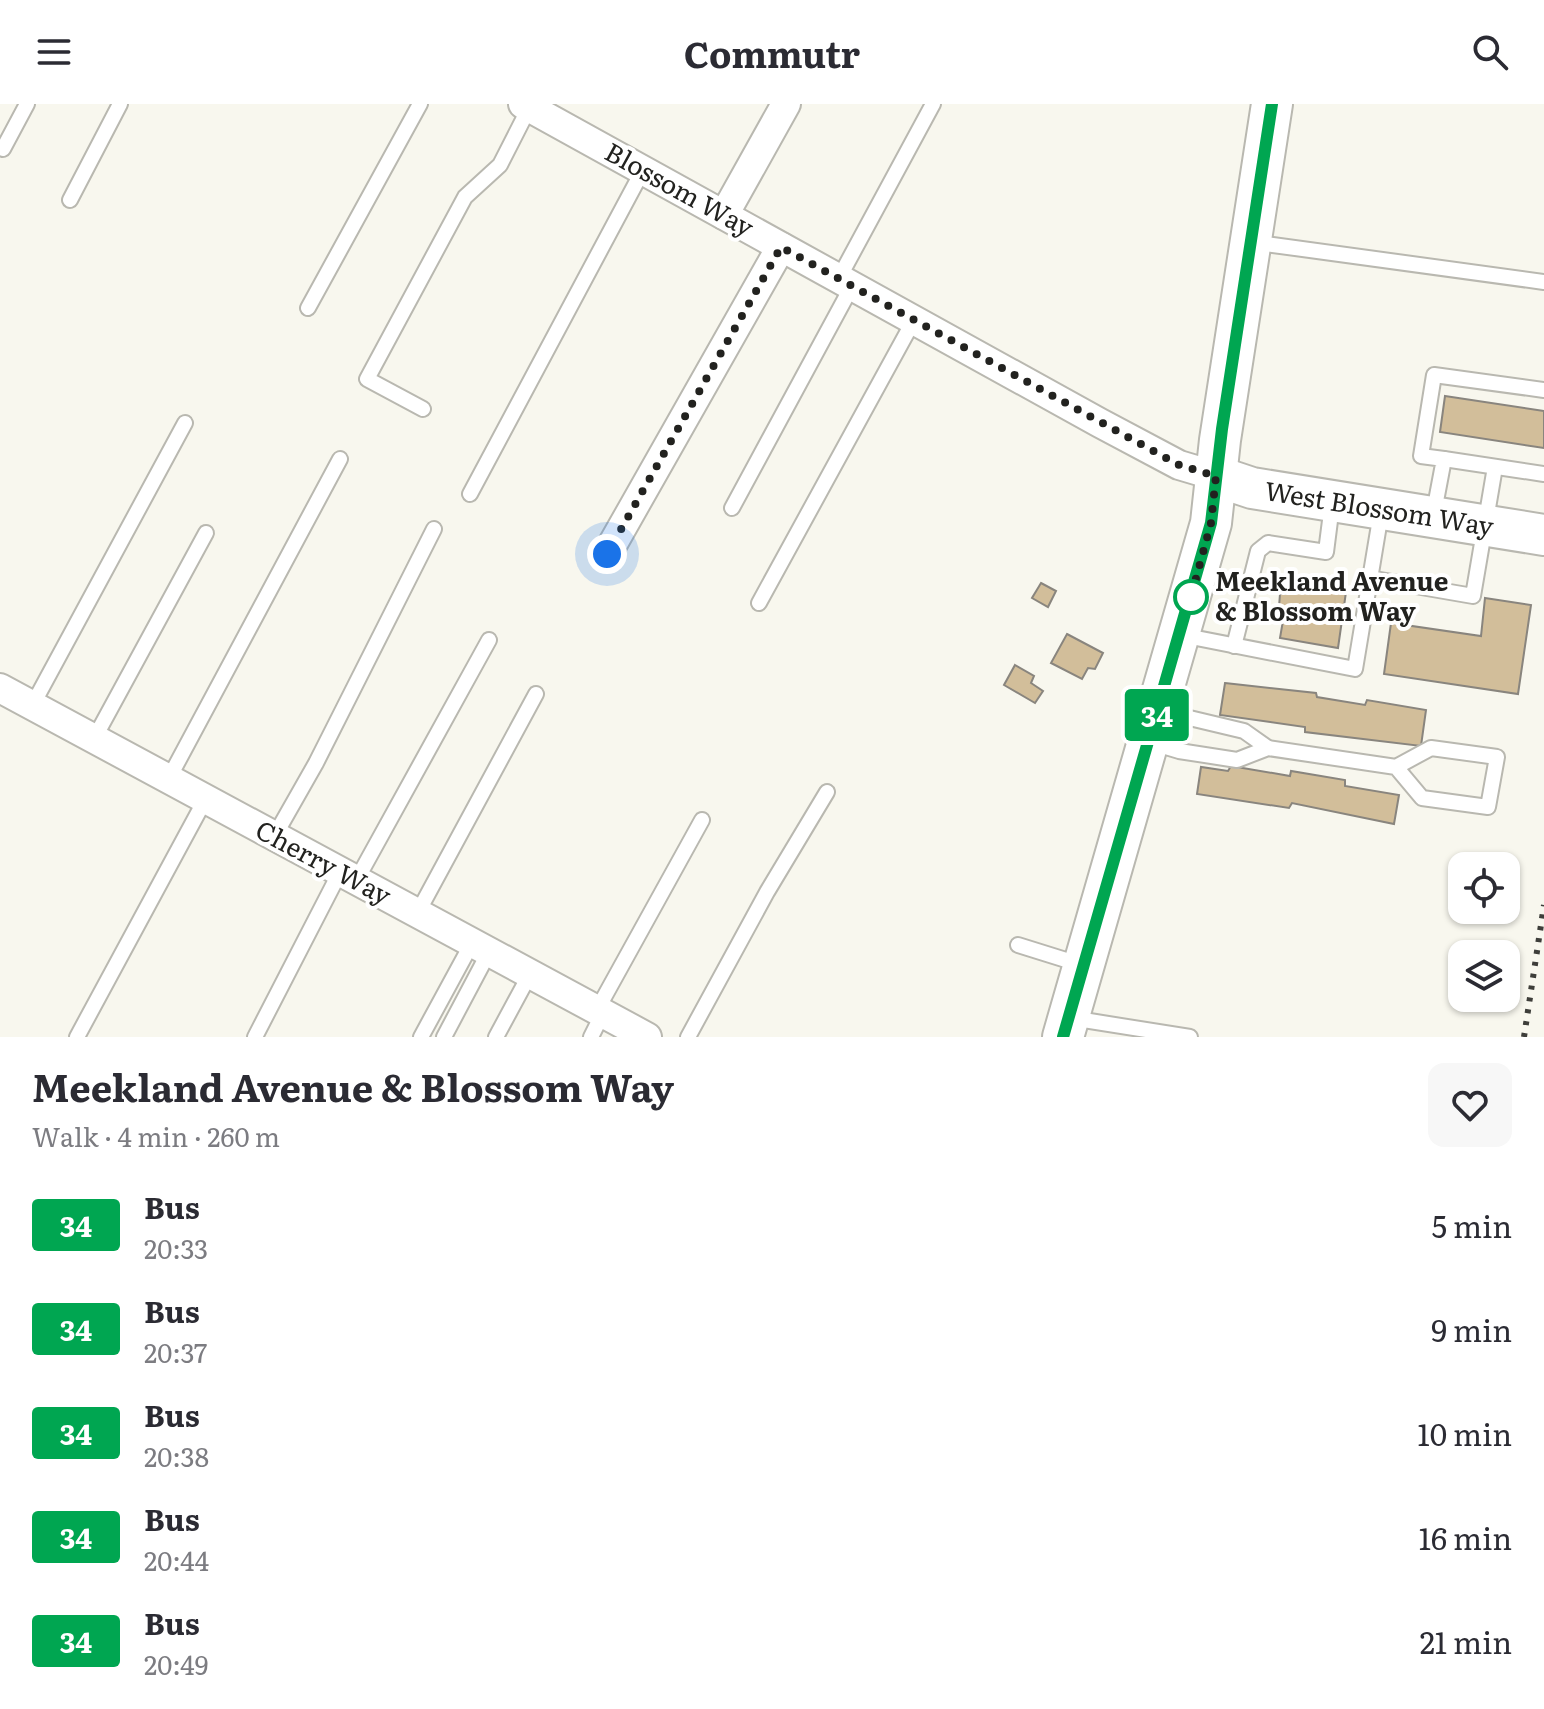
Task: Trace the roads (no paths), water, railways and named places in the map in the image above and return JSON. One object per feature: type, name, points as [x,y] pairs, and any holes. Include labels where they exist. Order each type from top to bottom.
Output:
[{"type":"street","points":[[724,215],[786,104]]},
{"type":"street","points":[[1065,1027],[1211,523],[1272,104]]},
{"type":"street","name":"Blossom Way","points":[[526,106],[1179,465],[1216,476]]},
{"type":"street","points":[[607,554],[781,247]]},
{"type":"street","name":"West Blossom Way","points":[[1216,476],[1252,488],[1544,535]]},
{"type":"street","name":"Cherry Way","points":[[0,688],[530,974],[597,1020],[647,1037]]},
{"type":"lane","points":[[3,149],[27,104]]},
{"type":"lane","points":[[70,200],[120,104]]},
{"type":"lane","points":[[308,308],[420,104]]},
{"type":"lane","points":[[732,508],[933,104]]},
{"type":"lane","points":[[423,409],[367,379],[465,197],[500,165],[526,106]]},
{"type":"lane","points":[[470,494],[643,170]]},
{"type":"lane","points":[[1251,242],[1544,282]]},
{"type":"lane","points":[[759,603],[914,320]]},
{"type":"lane","points":[[1544,390],[1434,375],[1421,456],[1544,474]]},
{"type":"lane","points":[[32,706],[185,423]]},
{"type":"lane","points":[[168,780],[340,459]]},
{"type":"lane","points":[[1433,517],[1444,459]]},
{"type":"lane","points":[[1369,578],[1473,596],[1495,467]]},
{"type":"lane","points":[[1234,646],[1258,551],[1268,543],[1326,552],[1333,501]]},
{"type":"lane","points":[[1180,635],[1355,669],[1382,509]]},
{"type":"lane","points":[[274,837],[316,763],[434,529]]},
{"type":"lane","points":[[94,739],[206,533]]},
{"type":"lane","points":[[255,1037],[489,640]]},
{"type":"lane","points":[[417,914],[536,694]]},
{"type":"lane","points":[[1154,726],[1179,751],[1237,760],[1268,748]]},
{"type":"lane","points":[[1154,726],[1244,731],[1268,748],[1396,767],[1431,748],[1497,757],[1488,807],[1422,798],[1396,767]]},
{"type":"lane","points":[[688,1037],[767,892],[827,792]]},
{"type":"lane","points":[[77,1037],[205,800]]},
{"type":"lane","points":[[597,1020],[702,820]]},
{"type":"lane","points":[[1018,945],[1083,966]]},
{"type":"lane","points":[[421,1037],[481,947]]},
{"type":"lane","points":[[444,1037],[481,947]]},
{"type":"lane","points":[[496,1037],[530,974]]},
{"type":"lane","points":[[1065,1027],[1190,1037]]},
{"type":"railway","points":[[1524,1037],[1544,905]]},
{"type":"place","name":"Meekland Avenue & Blossom Way","points":[[1191,597]]}]
